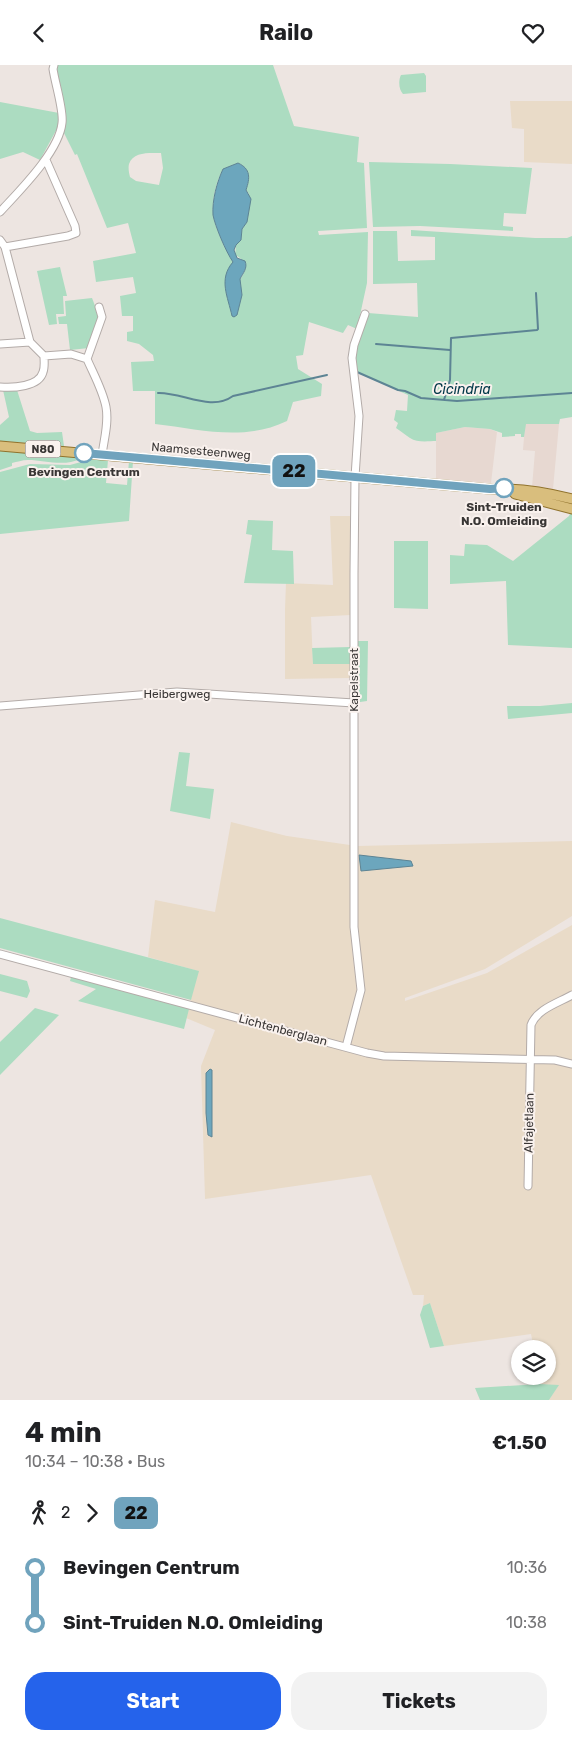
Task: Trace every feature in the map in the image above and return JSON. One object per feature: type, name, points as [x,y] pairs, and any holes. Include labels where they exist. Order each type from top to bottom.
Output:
[{"type":"main road","name":"Naamsesteenweg","points":[[0,445],[490,489],[572,509]]},
{"type":"main road","name":"Naamsesteenweg","points":[[490,489],[504,488],[536,491],[572,499]]},
{"type":"street","points":[[0,212],[46,160],[60,131],[62,123],[52,69],[54,65]]},
{"type":"street","points":[[0,387],[14,387],[34,382],[40,378],[43,372],[44,356],[30,342],[2,243],[68,236],[76,233],[75,225],[46,160]]},
{"type":"street","points":[[102,311],[87,359],[106,406],[106,425],[102,455]]},
{"type":"street","name":"Kapelstraat","points":[[346,1047],[361,990],[354,927],[355,477],[359,406],[352,358],[354,345],[366,314]]},
{"type":"street","points":[[0,344],[30,342]]},
{"type":"street","points":[[44,356],[71,354],[87,359]]},
{"type":"street","name":"Heibergweg","points":[[0,706],[177,692],[354,703]]},
{"type":"street","name":"Lichtenberglaan","points":[[0,955],[384,1056],[555,1060],[572,1064]]},
{"type":"street","name":"Alfajetlaan","points":[[528,1186],[530,1029],[534,1018],[572,995]]},
{"type":"shaded area","points":[[510,101],[572,101],[572,164],[524,162],[524,129],[512,128]]},
{"type":"shaded area","points":[[525,424],[559,424],[553,489],[532,487],[535,451],[523,450]]},
{"type":"shaded area","points":[[465,427],[490,429],[497,432],[491,483],[436,479],[436,433]]},
{"type":"shaded area","points":[[330,516],[350,516],[351,615],[311,617],[313,664],[350,664],[350,678],[285,679],[286,583],[333,585]]},
{"type":"shaded area","points":[[231,822],[287,836],[350,845],[352,949],[357,989],[363,993],[358,928],[357,846],[572,841],[572,916],[485,969],[405,998],[405,1001],[487,973],[572,925],[572,1400],[549,1400],[558,1386],[548,1385],[556,1385],[556,1340],[532,1340],[531,1334],[444,1346],[430,1303],[423,1306],[424,1295],[413,1295],[371,1175],[205,1199],[201,1066],[215,1030],[186,1018],[198,971],[148,957],[155,900],[215,912]]},
{"type":"green space","points":[[56,65],[273,65],[294,126],[359,137],[357,162],[364,163],[367,228],[318,231],[319,235],[368,232],[367,283],[357,329],[348,325],[343,333],[309,322],[303,355],[296,356],[298,369],[322,384],[321,396],[293,402],[287,421],[254,431],[205,431],[155,424],[155,391],[133,391],[131,362],[154,361],[153,355],[139,344],[127,341],[127,332],[133,331],[133,316],[122,316],[120,296],[136,293],[133,277],[96,282],[93,261],[136,253],[128,223],[107,228],[77,154],[75,155],[63,131]],"holes":[[[148,153],[161,153],[163,168],[159,185],[136,181],[130,177],[129,164],[134,157]],[[238,163],[247,171],[248,181],[246,190],[249,194],[247,222],[242,229],[241,240],[236,245],[235,255],[243,260],[246,268],[240,280],[242,295],[237,315],[232,316],[226,294],[233,262],[218,231],[213,214],[213,202],[218,179],[223,169]]]},
{"type":"green space","points":[[424,73],[426,76],[426,92],[403,94],[399,85],[401,75]]},
{"type":"green space","points":[[0,102],[59,113],[59,125],[40,160],[23,152],[0,159]]},
{"type":"green space","points":[[369,162],[532,168],[526,214],[504,213],[503,226],[513,227],[513,231],[420,226],[373,227]]},
{"type":"green space","points":[[411,230],[535,238],[567,238],[572,236],[572,417],[560,419],[559,424],[526,424],[524,437],[521,437],[521,434],[515,434],[515,436],[502,437],[502,433],[490,429],[465,427],[436,433],[436,441],[419,441],[413,440],[396,428],[398,423],[394,420],[396,410],[407,411],[408,395],[358,373],[355,360],[368,313],[418,317],[417,283],[373,284],[373,231],[397,231],[398,261],[435,260],[435,237],[411,236]]},
{"type":"green space","points":[[60,267],[67,296],[63,296],[64,314],[56,314],[57,324],[49,325],[37,271]]},
{"type":"green space","points":[[92,298],[99,316],[89,348],[70,350],[67,324],[59,324],[58,317],[66,316],[65,301]]},
{"type":"green space","points":[[3,390],[17,390],[30,431],[37,433],[62,432],[64,446],[0,441],[0,425],[9,417]]},
{"type":"green space","points":[[0,451],[76,456],[80,459],[67,463],[24,460],[12,463],[12,466],[0,470]]},
{"type":"green space","points":[[91,459],[108,460],[106,483],[127,485],[129,461],[133,461],[129,521],[0,534],[0,472],[30,464],[70,465],[83,463]]},
{"type":"green space","points":[[571,511],[572,648],[508,645],[506,581],[450,584],[450,555],[464,556],[465,544],[487,545],[513,561],[569,516]]},
{"type":"green space","points":[[248,520],[273,521],[272,550],[293,551],[294,584],[244,583],[252,535],[246,534]]},
{"type":"green space","points":[[394,541],[428,541],[428,609],[394,608]]},
{"type":"green space","points":[[357,641],[368,641],[367,701],[360,702],[357,699]]},
{"type":"green space","points":[[350,647],[350,664],[313,664],[312,648]]},
{"type":"green space","points":[[572,703],[572,713],[508,719],[507,706],[540,706]]},
{"type":"green space","points":[[179,752],[190,753],[186,786],[214,789],[210,819],[170,811]]},
{"type":"green space","points":[[0,918],[199,971],[191,1000],[0,948]]},
{"type":"green space","points":[[0,974],[27,981],[30,991],[27,998],[0,991]]},
{"type":"green space","points":[[71,977],[189,1009],[184,1029],[78,1001],[96,989],[70,981]]},
{"type":"green space","points":[[35,1008],[59,1015],[0,1075],[0,1042]]},
{"type":"green space","points":[[430,1303],[444,1346],[430,1348],[420,1315],[423,1306]]},
{"type":"green space","points":[[559,1385],[549,1400],[480,1400],[475,1388]]},
{"type":"water","points":[[238,163],[247,171],[249,178],[246,190],[251,199],[247,222],[242,229],[241,240],[234,250],[237,258],[245,261],[246,266],[240,279],[242,295],[237,315],[234,317],[232,316],[225,288],[228,268],[233,262],[218,232],[213,215],[213,203],[223,169]]},
{"type":"water","points":[[359,855],[411,861],[413,866],[361,871]]},
{"type":"water","points":[[210,1069],[212,1070],[212,1137],[208,1135],[206,1113],[206,1073]]},
{"type":"waterway","points":[[444,400],[450,380],[451,338],[537,330],[536,293]]},
{"type":"waterway","points":[[376,344],[450,350]]},
{"type":"waterway","name":"Cicindria","points":[[357,372],[421,398],[457,401],[572,393]]},
{"type":"waterway","name":"Cicindria","points":[[158,393],[215,402],[233,396],[327,375]]},
{"type":"bus line","name":"22","points":[[84,453],[490,489],[504,488]]},
{"type":"place","name":"Bevingen Centrum","points":[[84,453]]},
{"type":"place","name":"Sint-Truiden N.O. Omleiding","points":[[504,488]]}]
